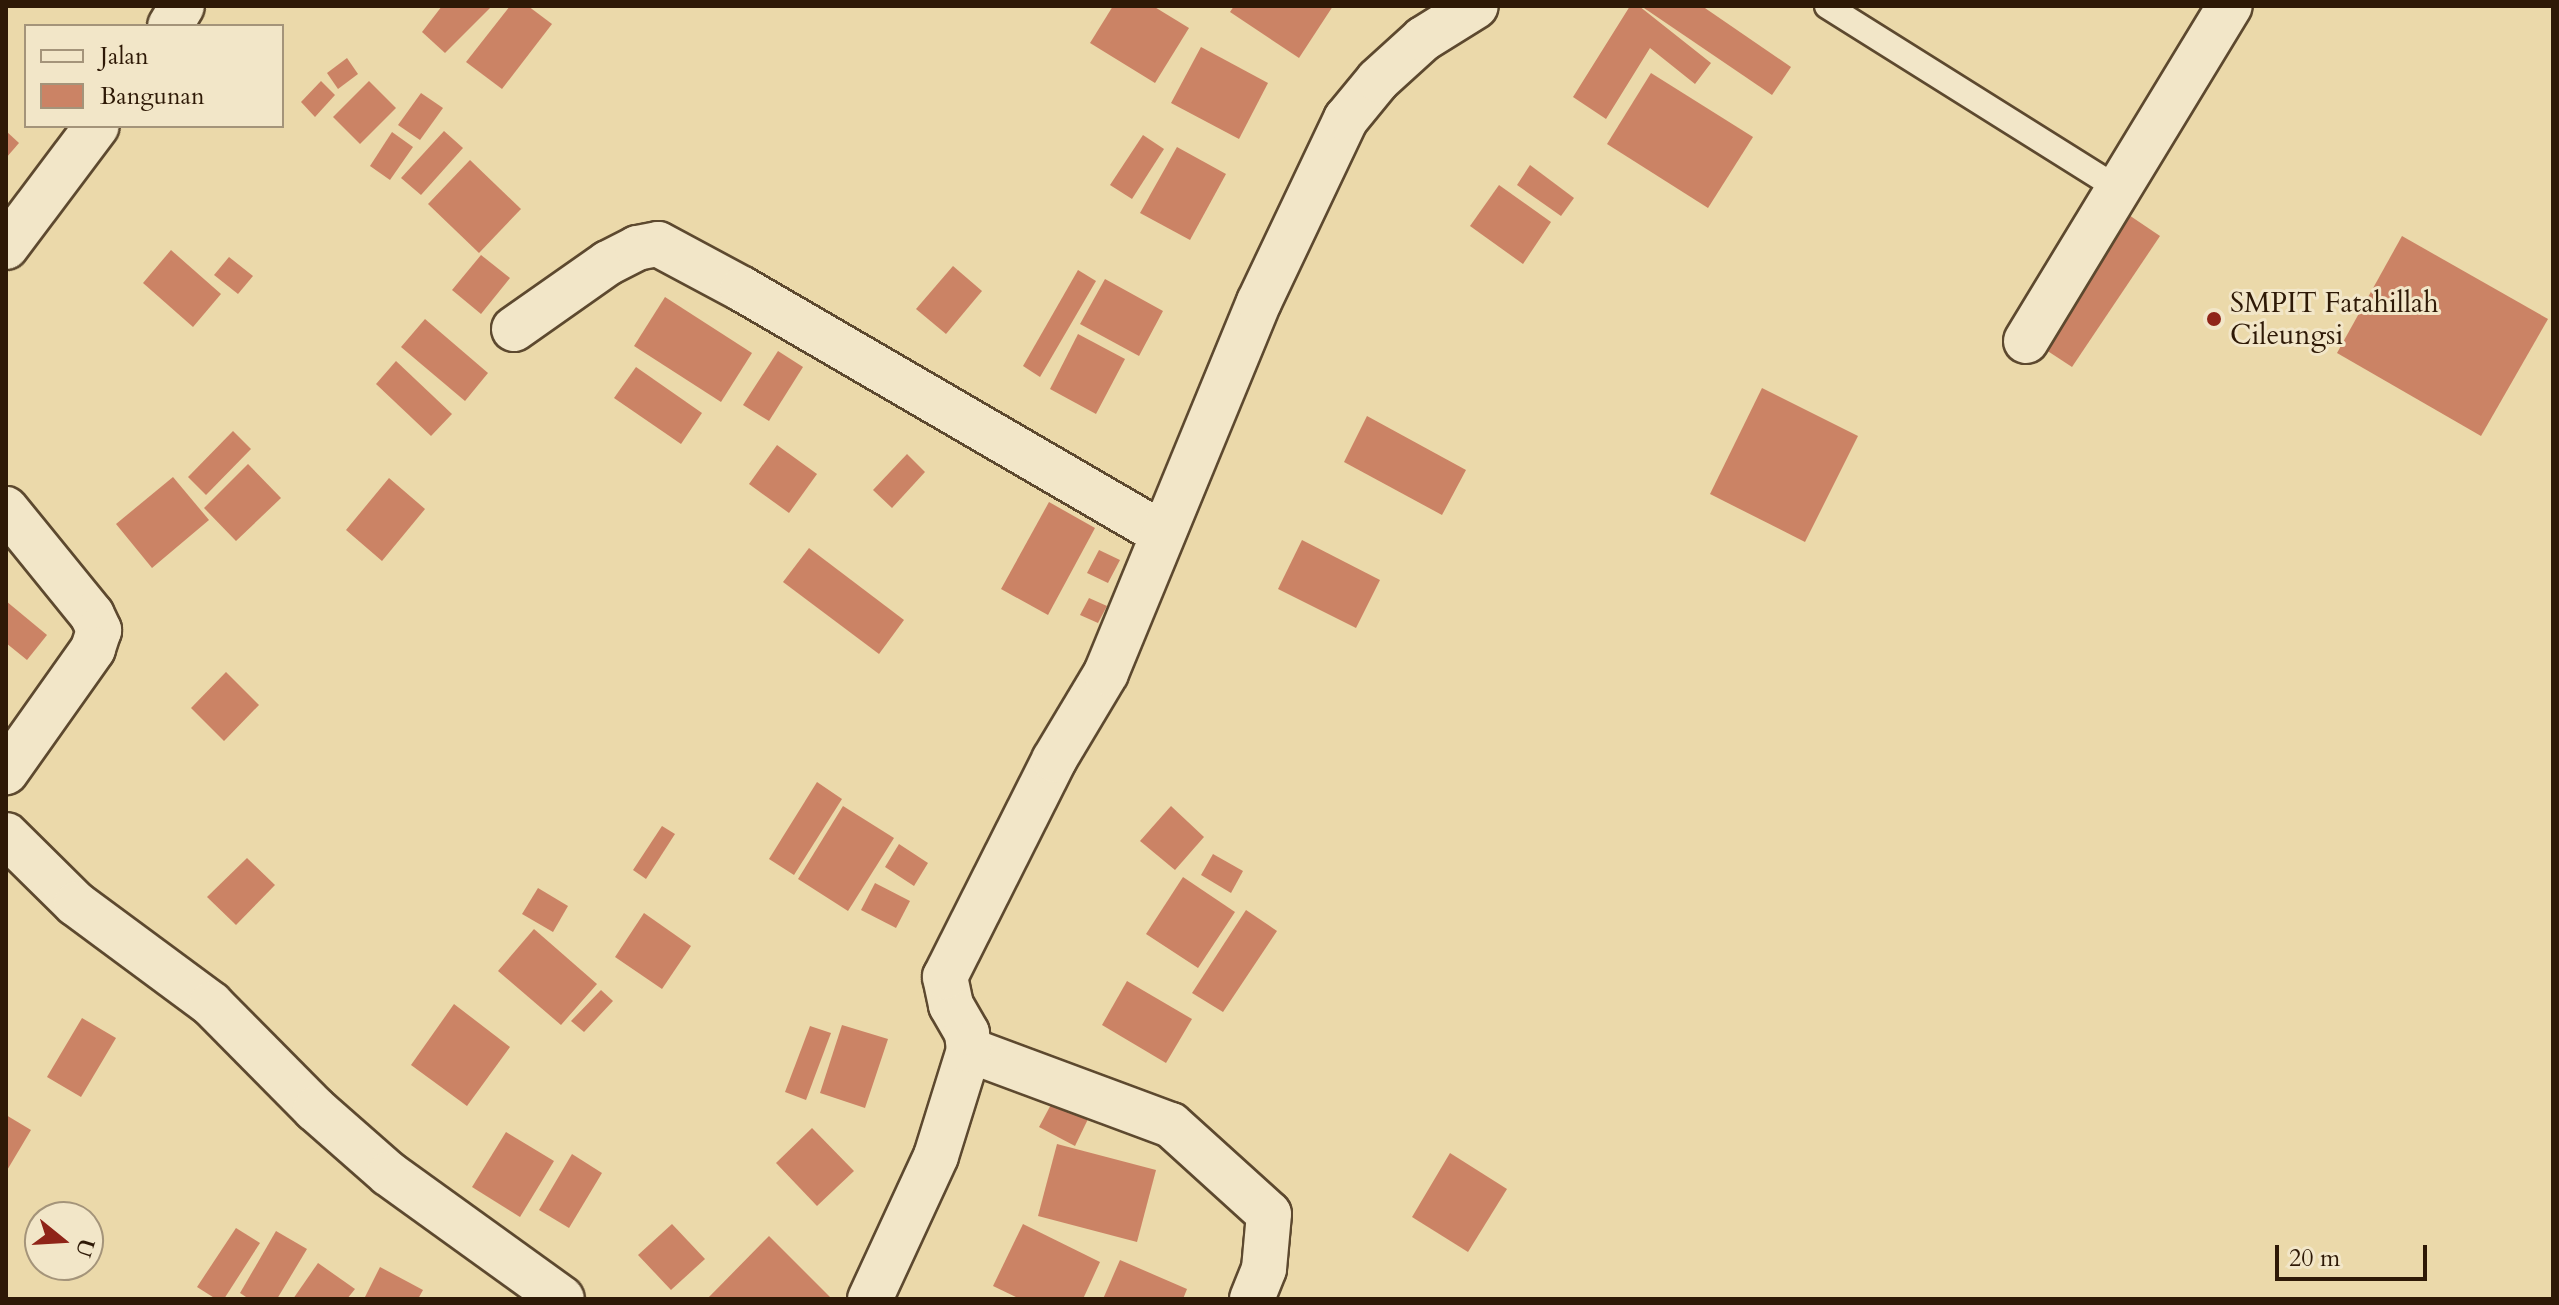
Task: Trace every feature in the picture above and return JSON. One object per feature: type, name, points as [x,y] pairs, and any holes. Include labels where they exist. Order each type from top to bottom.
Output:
[{"type":"street","points":[[171,24],[182,6]]},
{"type":"street","points":[[870,1299],[936,1156],[969,1050],[967,1033],[951,1005],[945,977],[1054,760],[1106,673],[1161,533],[1259,302],[1346,119],[1378,80],[1423,39],[1476,6]]},
{"type":"street","points":[[2026,341],[2230,6]]},
{"type":"street","points":[[6,247],[95,128]]},
{"type":"street","points":[[514,329],[608,263],[637,248],[658,244],[742,289],[1161,533]]},
{"type":"street","points":[[6,509],[92,615],[99,630],[93,649],[6,772]]},
{"type":"street","points":[[6,835],[76,904],[211,1004],[315,1109],[389,1174],[562,1299]]},
{"type":"street","points":[[969,1050],[1171,1125],[1269,1214],[1264,1269],[1252,1299]]},
{"type":"lane","points":[[1827,6],[2117,188]]},
{"type":"building","points":[[442,6],[492,6],[445,53],[422,32]]},
{"type":"building","points":[[510,6],[528,6],[552,24],[502,89],[466,62]]},
{"type":"building","points":[[1113,6],[1153,6],[1189,28],[1155,83],[1090,43]]},
{"type":"building","points":[[1234,6],[1333,6],[1299,58],[1230,12]]},
{"type":"building","points":[[1630,6],[1639,6],[1711,63],[1695,84],[1650,48],[1606,119],[1573,97]]},
{"type":"building","points":[[1641,6],[1702,6],[1791,67],[1772,95]]},
{"type":"building","points":[[1201,47],[1268,83],[1239,139],[1171,103]]},
{"type":"building","points":[[347,58],[358,74],[338,89],[327,73]]},
{"type":"building","points":[[1651,73],[1753,137],[1708,208],[1607,144]]},
{"type":"building","points":[[321,81],[335,95],[315,117],[301,102]]},
{"type":"building","points":[[369,81],[396,108],[360,144],[333,117]]},
{"type":"building","points":[[421,93],[443,108],[420,140],[398,125]]},
{"type":"building","points":[[6,131],[19,143],[6,158]]},
{"type":"building","points":[[444,131],[463,148],[421,195],[401,178]]},
{"type":"building","points":[[392,132],[413,147],[390,180],[370,166]]},
{"type":"building","points":[[1143,135],[1164,149],[1132,199],[1110,185]]},
{"type":"building","points":[[1177,147],[1226,174],[1190,240],[1140,213]]},
{"type":"building","points":[[470,160],[521,209],[479,253],[428,204]]},
{"type":"building","points":[[1530,165],[1574,198],[1561,216],[1517,185]]},
{"type":"building","points":[[1499,185],[1551,222],[1523,264],[1470,226]]},
{"type":"building","points":[[2120,209],[2160,236],[2072,367],[2031,340]]},
{"type":"building","points":[[2402,236],[2548,319],[2481,436],[2337,353]]},
{"type":"building","points":[[171,250],[221,294],[193,327],[143,283]]},
{"type":"building","points":[[481,255],[510,278],[481,314],[452,290]]},
{"type":"building","points":[[229,257],[253,276],[238,294],[214,275]]},
{"type":"building","points":[[953,266],[982,291],[946,334],[916,309]]},
{"type":"building","points":[[1078,270],[1096,281],[1040,377],[1023,366]]},
{"type":"building","points":[[1105,279],[1163,311],[1139,356],[1080,324]]},
{"type":"building","points":[[665,297],[752,353],[721,402],[634,346]]},
{"type":"building","points":[[425,319],[488,373],[465,401],[401,347]]},
{"type":"building","points":[[1078,334],[1125,359],[1096,414],[1050,389]]},
{"type":"building","points":[[778,351],[803,367],[769,421],[743,405]]},
{"type":"building","points":[[396,361],[452,414],[431,436],[376,384]]},
{"type":"building","points":[[636,367],[702,413],[681,444],[614,398]]},
{"type":"building","points":[[1762,388],[1858,436],[1805,542],[1710,494]]},
{"type":"building","points":[[1367,416],[1466,470],[1442,515],[1344,462]]},
{"type":"building","points":[[233,431],[251,449],[206,495],[188,477]]},
{"type":"building","points":[[777,445],[817,474],[789,513],[749,484]]},
{"type":"building","points":[[907,454],[925,472],[892,508],[873,490]]},
{"type":"building","points":[[248,464],[281,498],[236,541],[204,508]]},
{"type":"building","points":[[173,477],[209,520],[152,568],[116,524]]},
{"type":"building","points":[[389,478],[425,509],[382,561],[346,530]]},
{"type":"building","points":[[1049,502],[1095,528],[1048,615],[1001,589]]},
{"type":"building","points":[[1302,540],[1380,580],[1356,628],[1278,589]]},
{"type":"building","points":[[809,548],[904,620],[879,654],[783,582]]},
{"type":"building","points":[[1099,550],[1120,560],[1108,583],[1087,573]]},
{"type":"building","points":[[1089,598],[1107,606],[1098,623],[1080,615]]},
{"type":"building","points":[[6,601],[47,635],[27,660],[6,643]]},
{"type":"building","points":[[226,672],[259,705],[224,741],[191,708]]},
{"type":"building","points":[[817,782],[842,799],[794,875],[769,859]]},
{"type":"building","points":[[843,806],[894,838],[848,911],[798,879]]},
{"type":"building","points":[[1171,806],[1204,837],[1175,870],[1140,841]]},
{"type":"building","points":[[662,826],[675,834],[646,879],[633,870]]},
{"type":"building","points":[[899,844],[928,863],[914,886],[885,867]]},
{"type":"building","points":[[1213,854],[1243,871],[1231,893],[1201,875]]},
{"type":"building","points":[[247,858],[275,885],[236,925],[207,897]]},
{"type":"building","points":[[1183,877],[1235,912],[1198,968],[1146,934]]},
{"type":"building","points":[[875,883],[910,901],[896,928],[861,910]]},
{"type":"building","points":[[538,888],[568,906],[553,932],[522,914]]},
{"type":"building","points":[[1246,910],[1277,931],[1223,1012],[1192,993]]},
{"type":"building","points":[[644,913],[691,946],[662,989],[615,957]]},
{"type":"building","points":[[534,929],[597,984],[561,1025],[498,971]]},
{"type":"building","points":[[1127,981],[1192,1019],[1166,1063],[1102,1025]]},
{"type":"building","points":[[601,990],[613,1001],[584,1032],[571,1021]]},
{"type":"building","points":[[454,1004],[510,1047],[467,1106],[411,1065]]},
{"type":"building","points":[[82,1018],[116,1038],[81,1097],[47,1077]]},
{"type":"building","points":[[842,1025],[888,1039],[865,1108],[820,1093]]},
{"type":"building","points":[[810,1026],[831,1033],[806,1100],[785,1092]]},
{"type":"building","points":[[1054,1099],[1089,1117],[1075,1146],[1039,1127]]},
{"type":"building","points":[[6,1115],[31,1130],[6,1172]]},
{"type":"building","points":[[812,1128],[854,1171],[817,1206],[776,1163]]},
{"type":"building","points":[[506,1132],[554,1161],[520,1217],[472,1187]]},
{"type":"building","points":[[1057,1144],[1156,1170],[1137,1242],[1038,1216]]},
{"type":"building","points":[[1450,1153],[1507,1189],[1468,1252],[1412,1217]]},
{"type":"building","points":[[572,1154],[602,1173],[569,1228],[539,1210]]},
{"type":"building","points":[[672,1224],[705,1259],[671,1290],[638,1255]]},
{"type":"building","points":[[1023,1224],[1100,1262],[1083,1299],[1020,1299],[993,1286]]},
{"type":"building","points":[[236,1228],[260,1243],[224,1299],[216,1299],[197,1287]]},
{"type":"building","points":[[276,1231],[307,1249],[277,1299],[249,1299],[240,1293]]},
{"type":"building","points":[[769,1236],[832,1299],[707,1299]]},
{"type":"building","points":[[1120,1260],[1187,1289],[1183,1299],[1103,1299]]},
{"type":"building","points":[[318,1263],[355,1289],[347,1299],[293,1299]]},
{"type":"building","points":[[380,1267],[423,1290],[418,1299],[364,1299]]},
{"type":"place","name":"SMPIT Fatahillah Cileungsi","points":[[2214,319]]}]
